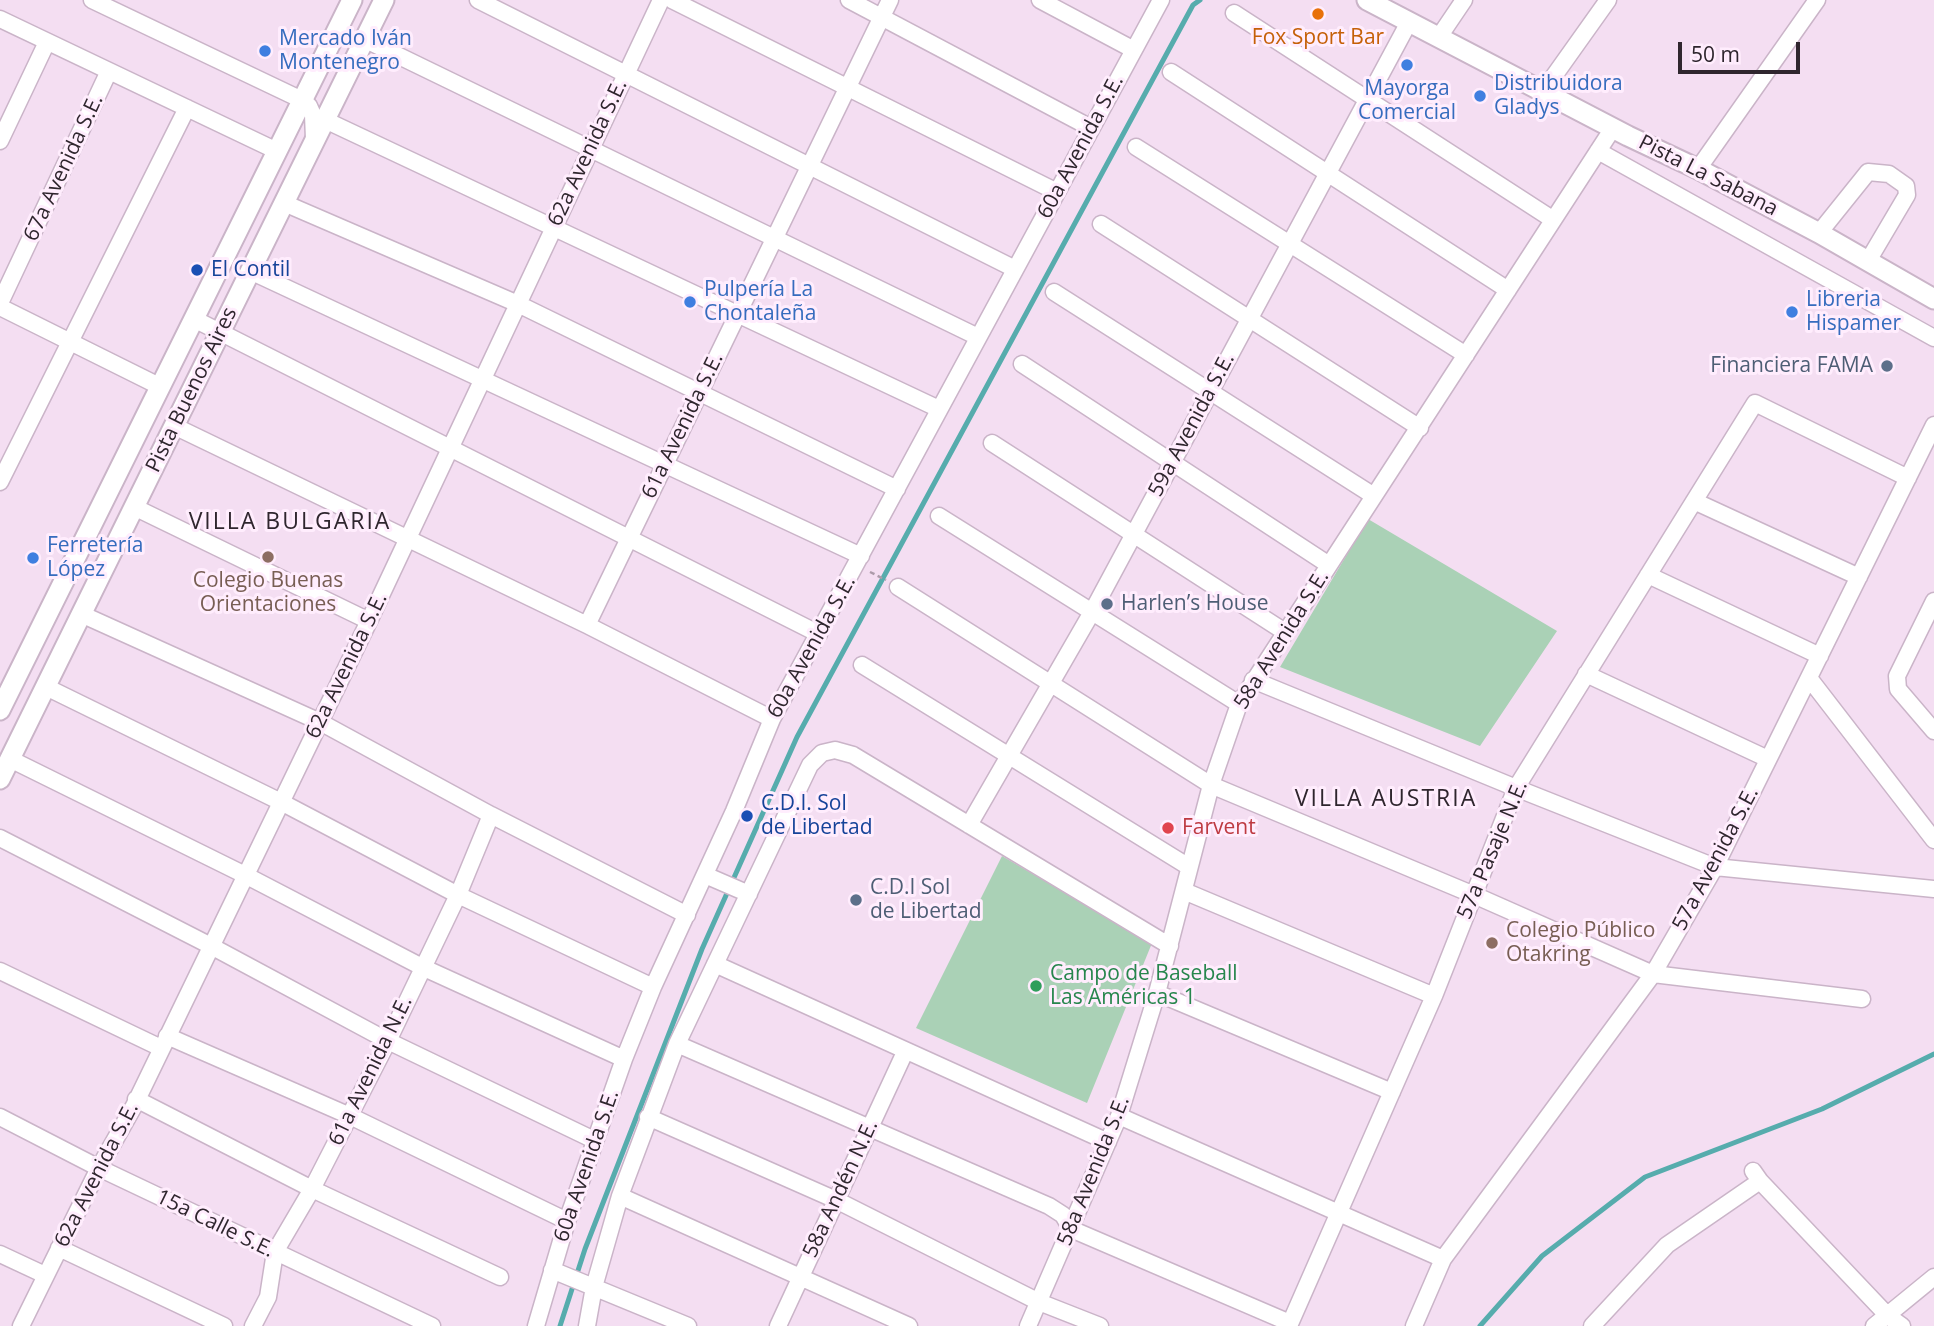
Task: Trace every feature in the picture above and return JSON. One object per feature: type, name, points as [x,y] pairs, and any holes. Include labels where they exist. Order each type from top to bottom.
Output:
[{"type":"main road","name":"Pista Buenos Aires","points":[[0,710],[352,0]]},
{"type":"main road","name":"Pista Buenos Aires","points":[[0,779],[384,0]]},
{"type":"main road","name":"Pista La Sabana","points":[[1367,0],[1613,128],[1698,169],[1819,233],[1934,299]]},
{"type":"street","points":[[92,0],[302,100],[313,115],[314,142]]},
{"type":"street","points":[[478,0],[1015,269]]},
{"type":"street","name":"62a Avenida S.E.","points":[[24,1325],[45,1275],[136,1100],[409,539],[662,0]]},
{"type":"street","points":[[672,0],[1057,192]]},
{"type":"street","points":[[849,0],[1091,128]]},
{"type":"street","name":"61a Avenida S.E.","points":[[587,625],[890,0]]},
{"type":"street","points":[[1040,0],[1134,50]]},
{"type":"street","name":"60a Avenida S.E.","points":[[536,1326],[559,1273],[567,1222],[624,1059],[653,987],[772,719],[819,634],[864,563],[897,489],[939,409],[1161,0]]},
{"type":"street","points":[[1439,37],[1464,0]]},
{"type":"street","points":[[1544,90],[1608,0]]},
{"type":"street","points":[[1698,169],[1817,0]]},
{"type":"street","points":[[1234,13],[1552,219]]},
{"type":"street","points":[[0,19],[277,151]]},
{"type":"street","name":"59a Avenida S.E.","points":[[969,825],[1092,612],[1409,22]]},
{"type":"street","points":[[364,39],[978,337]]},
{"type":"street","points":[[0,141],[47,42]]},
{"type":"street","name":"67a Avenida S.E.","points":[[0,305],[110,71]]},
{"type":"street","points":[[1171,72],[1508,290]]},
{"type":"street","points":[[0,482],[187,108]]},
{"type":"street","points":[[325,120],[939,409]]},
{"type":"street","name":"58a Avenida S.E.","points":[[1028,1326],[1119,1116],[1157,993],[1211,785],[1239,704],[1613,128]]},
{"type":"street","points":[[1136,147],[1466,355]]},
{"type":"street","points":[[1598,151],[1934,338]]},
{"type":"street","points":[[1819,233],[1868,172],[1889,174],[1906,186],[1907,195],[1868,261]]},
{"type":"street","points":[[284,203],[518,304],[897,489]]},
{"type":"street","points":[[1101,224],[1420,428]]},
{"type":"street","points":[[250,271],[665,463],[864,563]]},
{"type":"street","points":[[1054,292],[1374,496]]},
{"type":"street","points":[[0,305],[160,387]]},
{"type":"street","points":[[194,319],[819,634]]},
{"type":"street","points":[[1022,364],[1329,565]]},
{"type":"street","name":"57a Pasaje N.E.","points":[[1290,1324],[1433,996],[1516,788],[1755,403],[1908,478]]},
{"type":"street","name":"57a Avenida S.E.","points":[[1414,1326],[1443,1259],[1653,974],[1715,867],[1934,425]]},
{"type":"street","points":[[174,426],[587,625],[772,719]]},
{"type":"street","points":[[992,443],[1285,632]]},
{"type":"street","points":[[1694,501],[1859,577]]},
{"type":"street","points":[[134,507],[369,621]]},
{"type":"street","points":[[939,516],[1239,704]]},
{"type":"street","points":[[1648,575],[1820,656]]},
{"type":"street","points":[[898,587],[1211,785],[1474,895],[1653,974],[1862,999]]},
{"type":"street","points":[[1934,601],[1898,676],[1898,689],[1934,731]]},
{"type":"street","points":[[81,614],[320,722],[491,815],[687,915]]},
{"type":"street","points":[[862,665],[1189,867]]},
{"type":"street","points":[[1586,674],[1769,759]]},
{"type":"street","points":[[1809,678],[1934,840]]},
{"type":"street","points":[[1253,680],[1715,867],[1934,889]]},
{"type":"street","points":[[46,687],[281,802],[458,894],[653,987]]},
{"type":"street","points":[[587,1326],[591,1286],[620,1195],[677,1044],[715,964],[743,891],[810,765],[822,753],[835,750],[853,755],[1170,946]]},
{"type":"street","points":[[10,759],[245,875],[422,967],[624,1059]]},
{"type":"street","name":"61a Avenida N.E.","points":[[254,1326],[268,1297],[275,1252],[350,1116],[458,894],[491,815]]},
{"type":"street","points":[[0,838],[211,946],[387,1041],[594,1140]]},
{"type":"street","points":[[705,875],[743,891]]},
{"type":"street","points":[[1184,891],[1433,996]]},
{"type":"street","points":[[715,964],[1108,1142]]},
{"type":"street","points":[[0,971],[164,1042],[350,1116],[567,1222]]},
{"type":"street","points":[[1157,993],[1392,1092]]},
{"type":"street","points":[[677,1044],[1049,1206],[1063,1215],[1071,1230],[1290,1324]]},
{"type":"street","name":"58a Andén N.E.","points":[[778,1326],[905,1052]]},
{"type":"street","points":[[136,1100],[312,1189],[500,1277]]},
{"type":"street","points":[[1119,1116],[1443,1259]]},
{"type":"street","name":"15a Calle S.E.","points":[[0,1117],[99,1168],[432,1326]]},
{"type":"street","points":[[648,1117],[836,1200],[1039,1302],[1100,1326]]},
{"type":"street","points":[[1592,1326],[1667,1245],[1757,1176],[1888,1316],[1902,1326]]},
{"type":"street","points":[[620,1195],[800,1279],[909,1326]]},
{"type":"street","points":[[60,1248],[224,1326]]},
{"type":"street","points":[[0,1254],[45,1275]]},
{"type":"street","points":[[559,1273],[688,1326]]},
{"type":"street","points":[[1874,1326],[1934,1277]]},
{"type":"path","points":[[864,563],[898,587]]},
{"type":"green space","points":[[1368,519],[1557,631],[1480,746],[1280,667]]},
{"type":"green space","name":"Campo de Baseball Las Américas 1","points":[[1002,856],[1152,943],[1087,1103],[916,1028]]},
{"type":"waterway","points":[[560,1326],[585,1249],[702,949],[797,737],[1193,5],[1200,0]]},
{"type":"waterway","points":[[1480,1326],[1542,1256],[1645,1177],[1822,1109],[1934,1054]]},
{"type":"place","name":"Fox Sport Bar","points":[[1318,14]]},
{"type":"place","name":"Mercado Iván Montenegro","points":[[265,51]]},
{"type":"place","name":"Mayorga Comercial","points":[[1407,65]]},
{"type":"place","name":"Distribuidora Gladys","points":[[1480,96]]},
{"type":"place","name":"El Contil","points":[[197,270]]},
{"type":"place","name":"Pulpería La Chontaleña","points":[[690,302]]},
{"type":"place","name":"Libreria Hispamer","points":[[1792,312]]},
{"type":"place","name":"Financiera FAMA","points":[[1887,366]]},
{"type":"place","name":"Colegio Buenas Orientaciones","points":[[268,557]]},
{"type":"place","name":"Ferretería López","points":[[33,558]]},
{"type":"place","name":"Harlen’s House","points":[[1107,604]]},
{"type":"place","name":"C.D.I. Sol de Libertad","points":[[747,816]]},
{"type":"place","name":"Farvent","points":[[1168,828]]},
{"type":"place","name":"C.D.I Sol de Libertad","points":[[856,900]]},
{"type":"place","name":"Colegio Público Otakring","points":[[1492,943]]},
{"type":"place","name":"Campo de Baseball Las Américas 1","points":[[1036,986]]},
{"type":"district","name":"VILLA BULGARIA","points":[[290,522]]},
{"type":"district","name":"VILLA AUSTRIA","points":[[1386,799]]}]
